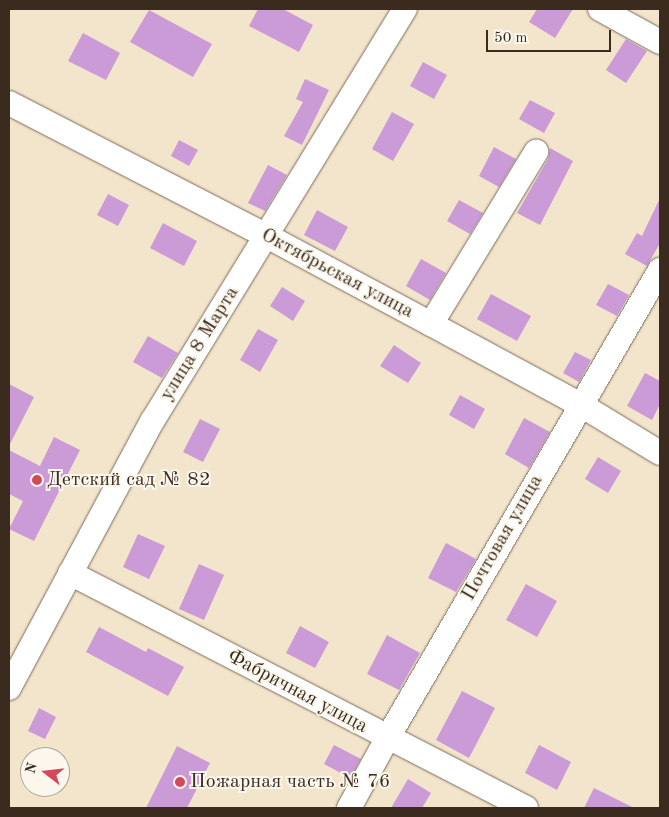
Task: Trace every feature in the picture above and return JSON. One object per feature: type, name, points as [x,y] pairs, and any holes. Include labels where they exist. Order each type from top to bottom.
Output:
[{"type":"street","name":"улица 8 Марта","points":[[9,688],[154,420],[405,9]]},
{"type":"street","points":[[600,9],[660,42]]},
{"type":"street","name":"Октябрьская улица","points":[[9,103],[267,236],[431,324],[581,405],[660,453]]},
{"type":"street","points":[[431,324],[536,152]]},
{"type":"street","name":"Почтовая улица","points":[[349,808],[387,739],[660,270]]},
{"type":"street","name":"Фабричная улица","points":[[70,573],[387,739],[526,808]]},
{"type":"building","points":[[258,9],[283,9],[313,25],[299,52],[249,26]]},
{"type":"building","points":[[537,9],[573,9],[555,38],[529,22]]},
{"type":"building","points":[[149,10],[212,44],[193,77],[130,42]]},
{"type":"building","points":[[83,33],[120,53],[106,80],[68,61]]},
{"type":"building","points":[[626,39],[647,51],[626,83],[606,70]]},
{"type":"building","points":[[423,62],[447,75],[434,99],[410,86]]},
{"type":"building","points":[[305,79],[329,90],[302,145],[284,136],[303,102],[296,99]]},
{"type":"building","points":[[530,100],[555,113],[544,133],[519,119]]},
{"type":"building","points":[[392,112],[414,124],[393,161],[372,149]]},
{"type":"building","points":[[179,140],[198,150],[189,166],[171,156]]},
{"type":"building","points":[[494,147],[516,159],[499,187],[479,176]]},
{"type":"building","points":[[550,148],[573,161],[540,225],[517,213],[548,159]]},
{"type":"building","points":[[268,165],[287,175],[265,211],[248,203]]},
{"type":"building","points":[[108,194],[129,205],[118,226],[97,215]]},
{"type":"building","points":[[660,198],[660,243],[647,266],[625,254],[637,233],[642,236]]},
{"type":"building","points":[[459,200],[483,213],[470,234],[447,221]]},
{"type":"building","points":[[317,210],[348,227],[335,251],[304,235]]},
{"type":"building","points":[[163,223],[197,241],[184,266],[150,248]]},
{"type":"building","points":[[421,259],[446,273],[430,300],[406,286]]},
{"type":"building","points":[[608,284],[629,295],[617,316],[596,305]]},
{"type":"building","points":[[282,287],[305,301],[293,321],[270,306]]},
{"type":"building","points":[[491,294],[531,316],[517,341],[477,319]]},
{"type":"building","points":[[258,329],[278,340],[260,372],[240,360]]},
{"type":"building","points":[[148,336],[178,353],[162,378],[133,362]]},
{"type":"building","points":[[394,345],[421,363],[408,383],[380,366]]},
{"type":"building","points":[[575,352],[591,360],[579,382],[563,373]]},
{"type":"building","points":[[645,373],[660,381],[660,404],[652,420],[627,406]]},
{"type":"building","name":"Детский сад № 82","points":[[9,384],[34,397],[9,446]]},
{"type":"building","points":[[460,395],[485,409],[474,429],[449,415]]},
{"type":"building","points":[[524,418],[550,432],[529,468],[505,454]]},
{"type":"building","points":[[200,419],[220,429],[203,462],[183,452]]},
{"type":"building","name":"Детский сад № 82","points":[[54,437],[80,450],[34,541],[9,529],[23,501],[9,494],[9,450],[40,466]]},
{"type":"building","points":[[598,457],[621,471],[608,493],[585,479]]},
{"type":"building","points":[[138,534],[165,546],[149,579],[123,567]]},
{"type":"building","points":[[446,543],[476,559],[456,592],[428,578]]},
{"type":"building","points":[[199,564],[224,575],[204,620],[179,609]]},
{"type":"building","points":[[526,584],[557,601],[537,637],[506,620]]},
{"type":"building","points":[[300,626],[329,642],[315,668],[286,653]]},
{"type":"building","points":[[99,627],[146,652],[148,648],[184,667],[168,696],[86,652]]},
{"type":"building","points":[[387,635],[420,653],[399,690],[367,674]]},
{"type":"building","points":[[462,691],[495,708],[469,758],[436,740]]},
{"type":"building","points":[[39,708],[56,717],[45,739],[28,731]]},
{"type":"building","points":[[334,745],[361,759],[350,778],[324,764]]},
{"type":"building","points":[[539,745],[571,762],[557,790],[525,773]]},
{"type":"building","name":"Пожарная часть № 76","points":[[177,746],[210,763],[187,808],[146,808]]},
{"type":"building","points":[[408,779],[431,793],[422,808],[391,808]]},
{"type":"building","points":[[594,788],[634,808],[584,808]]},
{"type":"place","name":"Детский сад № 82","points":[[37,480]]},
{"type":"place","name":"Пожарная часть № 76","points":[[180,782]]}]
